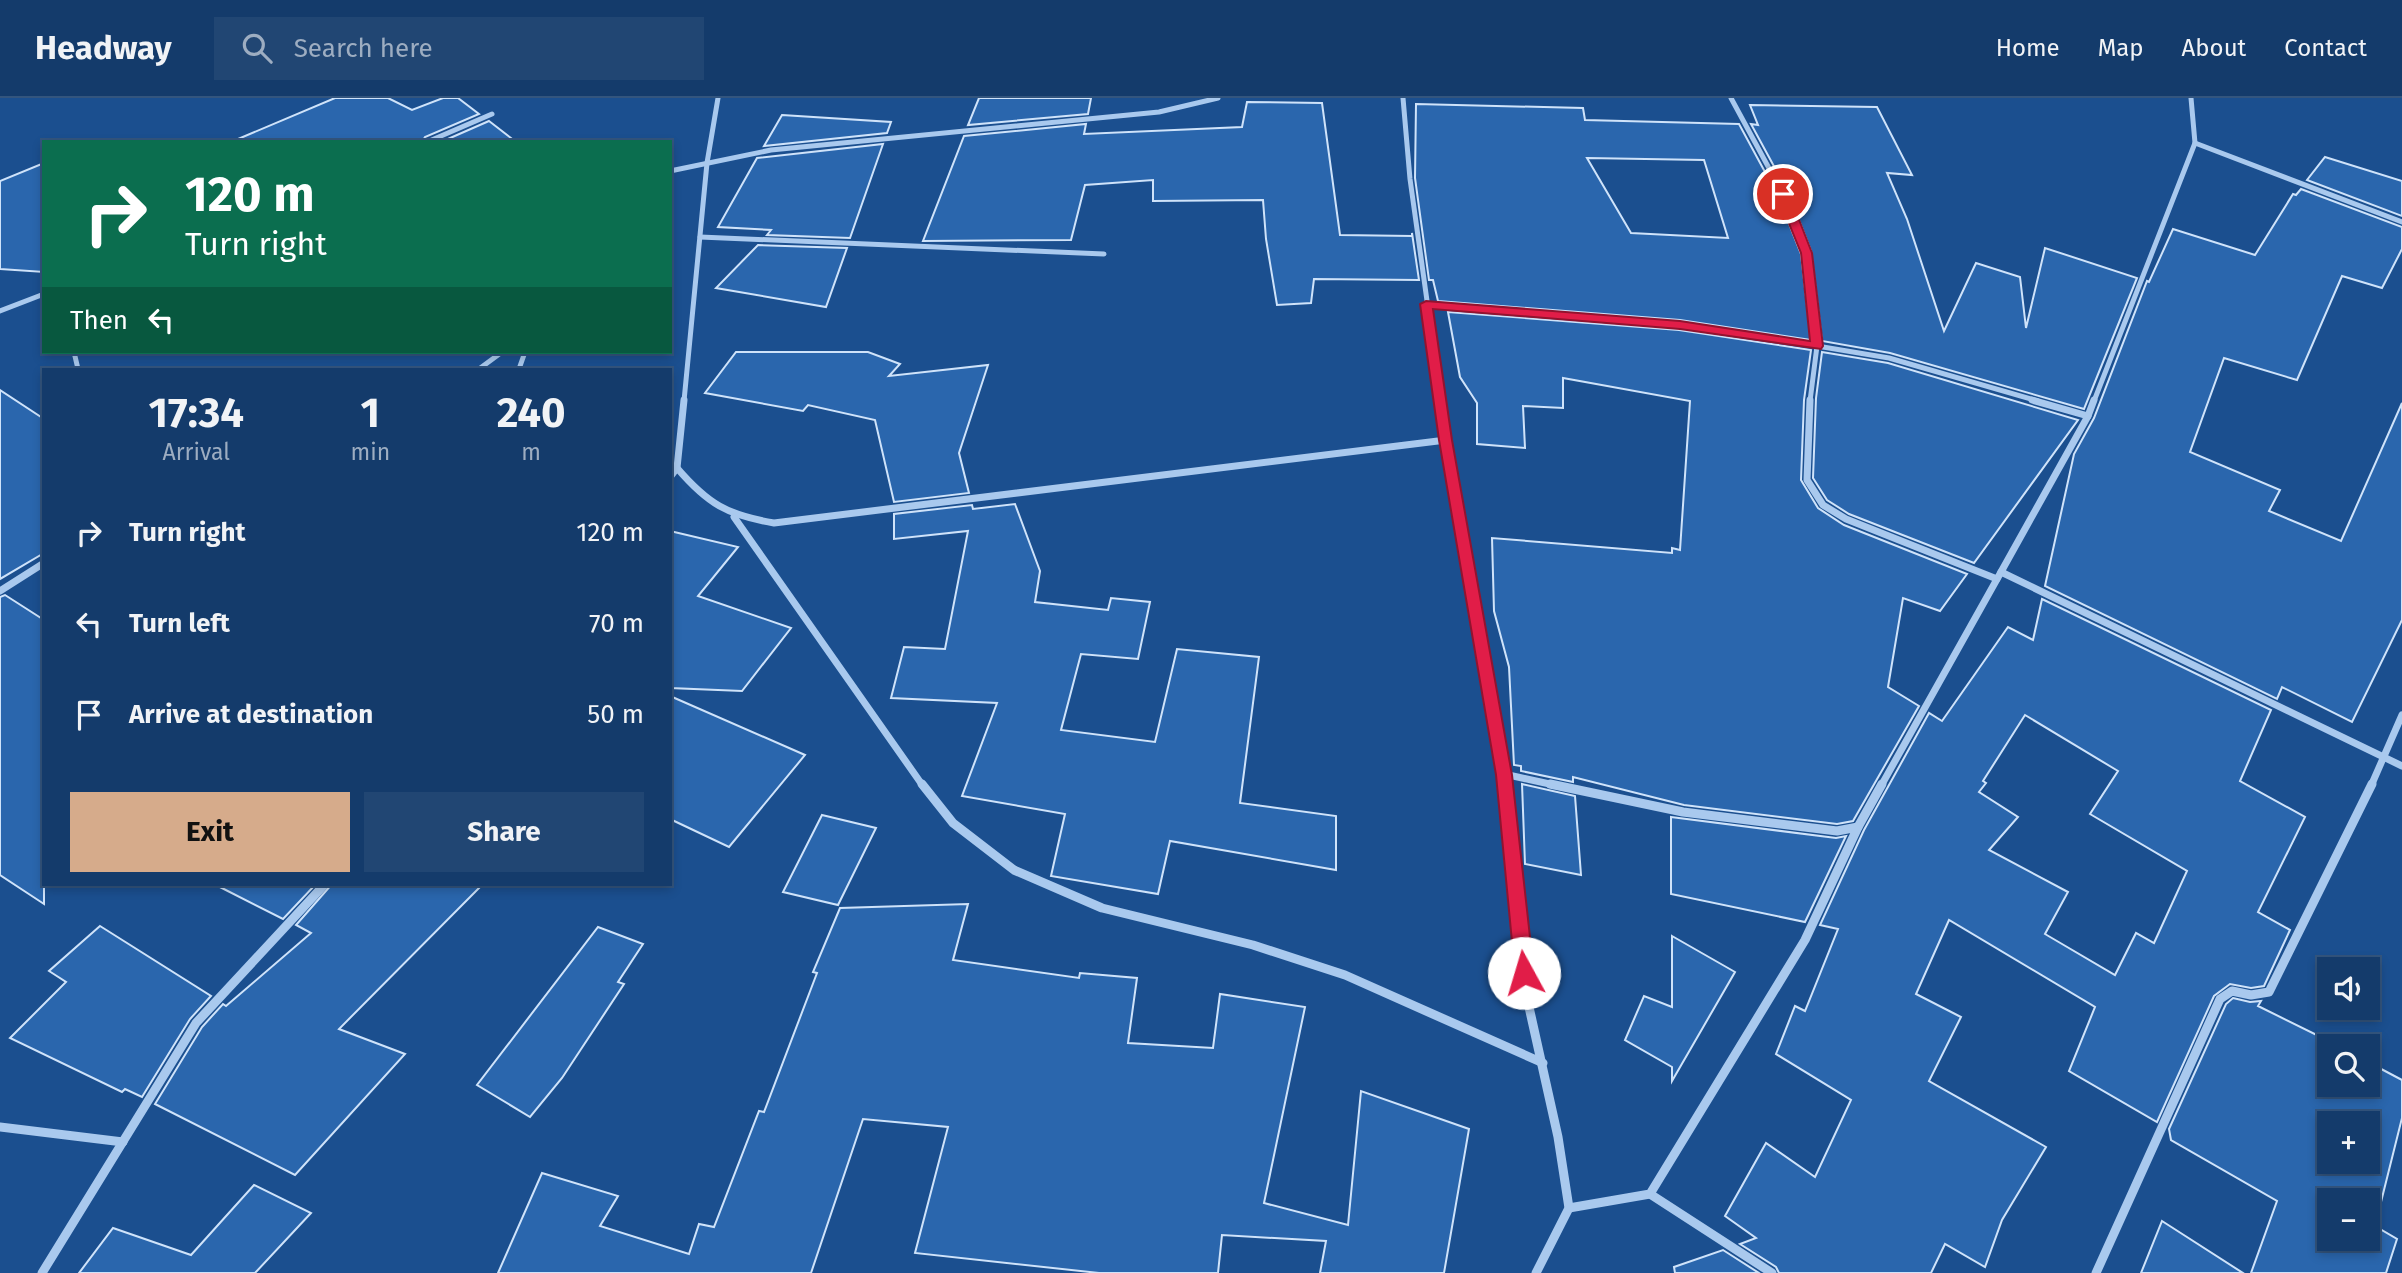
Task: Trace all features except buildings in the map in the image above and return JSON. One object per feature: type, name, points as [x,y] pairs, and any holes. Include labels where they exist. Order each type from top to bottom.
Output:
[{"type":"street","points":[[672,474],[677,468],[707,163],[718,98]]},
{"type":"street","points":[[672,171],[771,150],[1159,112],[1218,98]]},
{"type":"street","points":[[1403,98],[1410,179],[1446,440],[1504,775],[1527,998],[1558,1137],[1569,1208],[1536,1273]]},
{"type":"street","points":[[1731,98],[1783,194],[1807,253],[1817,346],[1808,417],[1807,480],[1823,505],[1846,519],[1999,575],[2402,766]]},
{"type":"street","points":[[1650,1194],[1805,940],[1858,827],[2088,416],[2195,143],[2191,98]]},
{"type":"street","points":[[432,140],[492,114]]},
{"type":"street","points":[[2195,143],[2402,222]]},
{"type":"street","points":[[700,237],[1104,254]]},
{"type":"street","points":[[0,311],[42,296]]},
{"type":"street","points":[[1426,304],[1680,325],[1889,358],[2088,416]]},
{"type":"street","points":[[480,368],[499,354]]},
{"type":"street","points":[[677,468],[702,498],[734,517],[774,523],[1446,440]]},
{"type":"street","points":[[734,517],[904,761],[945,813],[953,823],[1014,870],[1102,908],[1253,945],[1345,975],[1543,1063]]},
{"type":"street","points":[[0,591],[42,564]]},
{"type":"street","points":[[2096,1273],[2220,999],[2232,991],[2252,995],[2269,992],[2385,758],[2402,715]]},
{"type":"street","points":[[1504,775],[1682,813],[1837,831],[1858,827]]},
{"type":"street","points":[[43,1273],[196,1024],[323,886]]},
{"type":"street","points":[[0,1127],[123,1142]]},
{"type":"street","points":[[1569,1208],[1650,1194],[1772,1273]]},
{"type":"route","points":[[1524,973],[1504,775],[1446,440],[1426,304],[1680,325],[1817,346],[1807,253],[1783,194]]}]
